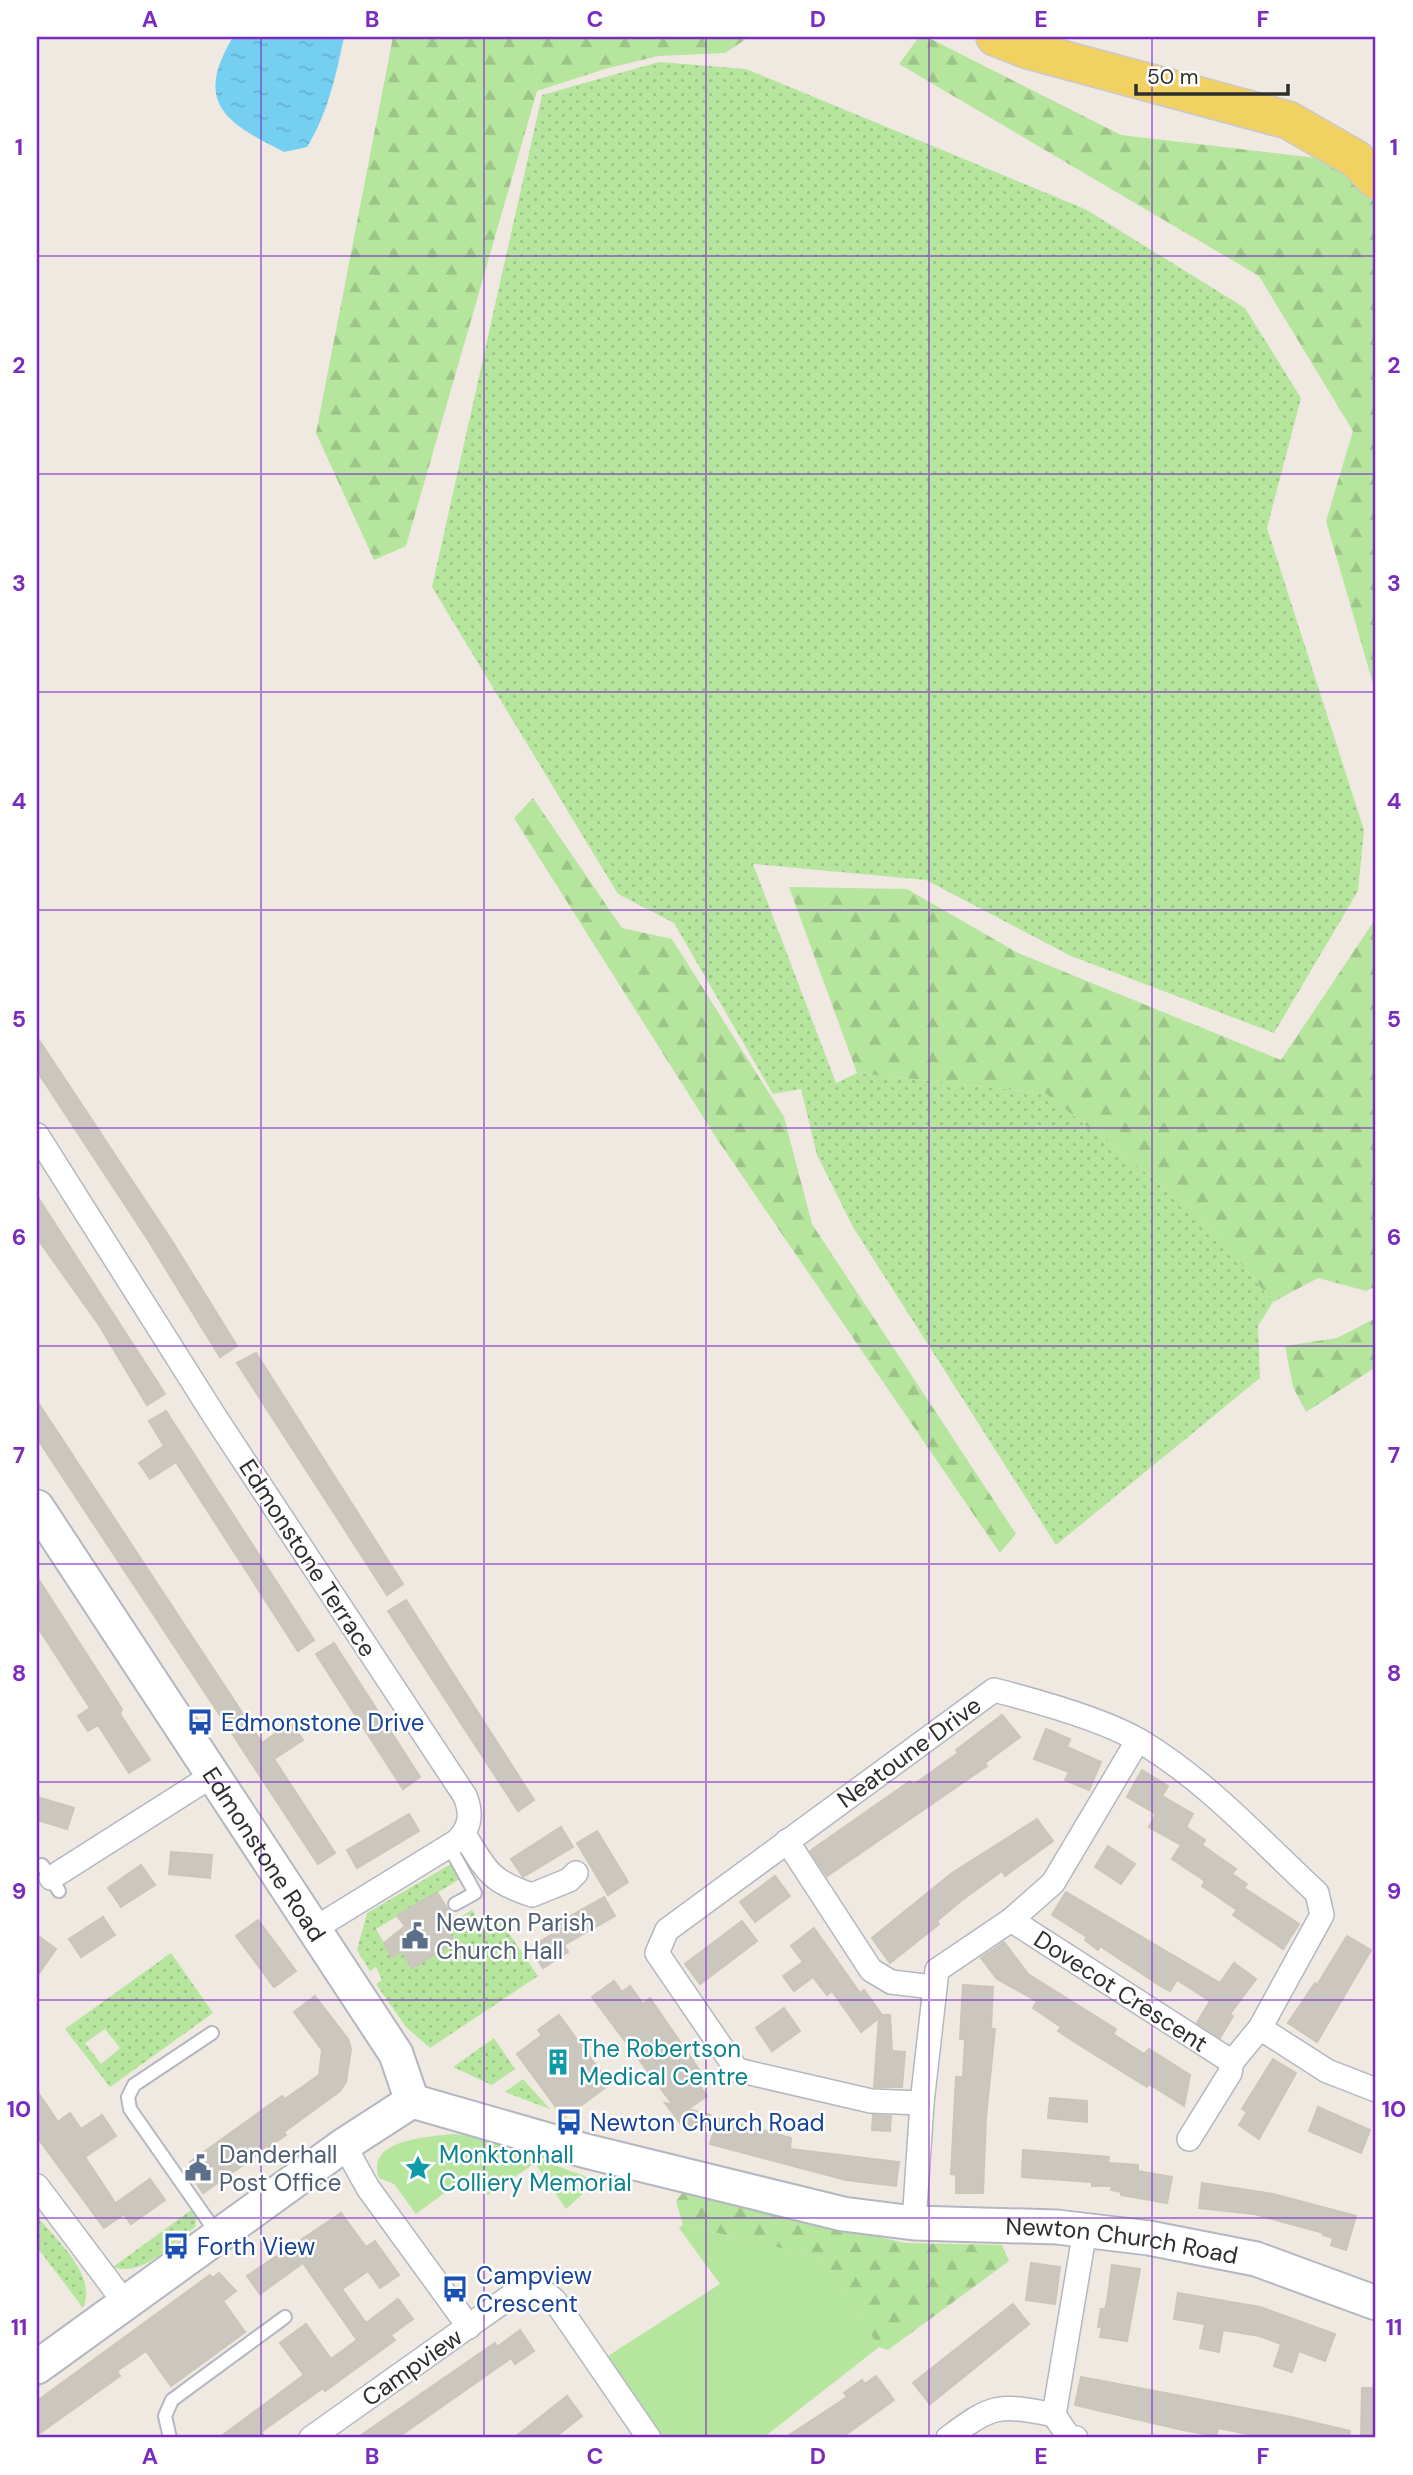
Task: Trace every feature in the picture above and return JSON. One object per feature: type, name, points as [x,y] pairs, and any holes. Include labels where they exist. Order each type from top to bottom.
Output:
[{"type":"main road","points":[[995,37],[1028,50],[1288,120],[1356,159],[1376,180]]},
{"type":"street","name":"Edmonstone Terrace","points":[[37,1136],[218,1420],[465,1796],[470,1816],[456,1840]]},
{"type":"street","name":"Edmonstone Road","points":[[37,1507],[396,2054],[412,2101]]},
{"type":"street","name":"Neatoune Drive","points":[[787,1841],[994,1690],[1041,1702],[1138,1740]]},
{"type":"street","points":[[914,2223],[922,2103],[937,1970],[1011,1920],[1053,1882],[1138,1740]]},
{"type":"street","name":"Dovecot Crescent","points":[[1138,1740],[1205,1786],[1317,1894],[1322,1914],[1260,2028],[1232,2062],[1230,2073],[1189,2139]]},
{"type":"street","points":[[51,1878],[213,1775]]},
{"type":"street","points":[[314,1929],[456,1840],[487,1873],[531,1895],[569,1880],[576,1873]]},
{"type":"street","points":[[922,2103],[872,2101],[737,2070],[657,1952],[667,1930],[787,1841],[872,1970],[891,1982],[933,1987]]},
{"type":"street","name":"Dovecot Crescent","points":[[1011,1920],[1232,2062]]},
{"type":"street","points":[[1260,2028],[1327,2071],[1376,2091]]},
{"type":"street","points":[[37,2367],[344,2145],[412,2101]]},
{"type":"street","name":"Newton Church Road","points":[[412,2101],[586,2151],[843,2214],[914,2223],[1085,2230],[1149,2238],[1256,2259],[1376,2303]]},
{"type":"street","name":"Campview","points":[[311,2438],[469,2327],[368,2189],[344,2145]]},
{"type":"street","points":[[37,2186],[125,2303]]},
{"type":"street","points":[[1076,2438],[1069,2437],[1054,2415],[1085,2230]]},
{"type":"street","points":[[469,2327],[518,2291],[532,2289],[546,2292],[565,2314],[649,2438]]},
{"type":"street","points":[[948,2438],[981,2413],[1001,2407],[1054,2415]]},
{"type":"lane","points":[[455,1904],[475,1893],[456,1840]]},
{"type":"lane","points":[[212,2033],[134,2085],[128,2097],[130,2109],[218,2235]]},
{"type":"lane","points":[[170,2438],[165,2416],[172,2399],[285,2316]]},
{"type":"green space","points":[[393,37],[749,37],[725,53],[658,56],[605,69],[537,91],[406,546],[374,560],[316,433]]},
{"type":"green space","points":[[919,37],[927,37],[1121,135],[1333,160],[1376,204],[1376,694],[1326,521],[1353,431],[1259,276],[899,64]]},
{"type":"green space","points":[[659,62],[746,69],[1085,209],[1245,308],[1301,398],[1267,528],[1364,830],[1358,891],[1274,1033],[1071,956],[926,880],[753,864],[836,1083],[857,1073],[1045,1093],[1201,1216],[1273,1302],[1258,1326],[1260,1378],[1056,1545],[853,1227],[817,1155],[801,1089],[773,1094],[674,923],[618,894],[432,587],[542,95]]},
{"type":"green space","points":[[533,798],[622,928],[672,939],[784,1117],[812,1224],[1016,1534],[1000,1553],[717,1139],[514,818]]},
{"type":"green space","points":[[789,887],[907,889],[1018,953],[1281,1060],[1376,918],[1376,1286],[1366,1291],[1318,1278],[1273,1302],[1201,1216],[1045,1093],[857,1073]]},
{"type":"green space","points":[[1376,1318],[1376,1367],[1306,1412],[1293,1387],[1285,1346],[1337,1338]]},
{"type":"green space","points":[[451,1864],[460,1879],[376,1929],[392,1956],[402,1951],[412,1967],[454,1943],[445,1926],[472,1910],[482,1925],[497,1916],[538,1976],[430,2048],[406,2027],[376,1984],[382,1980],[376,1967],[370,1971],[357,1950],[367,1913]]},
{"type":"green space","points":[[171,1953],[213,2013],[110,2087],[65,2029]],"holes":[[[105,2029],[120,2048],[101,2064],[85,2043]]]},
{"type":"green space","points":[[494,2038],[515,2069],[492,2085],[453,2067]]},
{"type":"green space","points":[[523,2079],[550,2109],[505,2092]]},
{"type":"green space","points":[[453,2134],[481,2138],[587,2177],[588,2189],[566,2209],[535,2163],[488,2195],[470,2174],[416,2214],[394,2184],[379,2178],[377,2165],[381,2155],[402,2142]]},
{"type":"green space","points":[[684,2191],[905,2243],[1002,2245],[1009,2261],[888,2350],[879,2347],[822,2258],[683,2225],[676,2201]]},
{"type":"green space","points":[[194,2208],[197,2214],[195,2227],[167,2250],[135,2268],[113,2267]]},
{"type":"green space","points":[[37,2216],[64,2247],[80,2271],[85,2283],[83,2308],[37,2247]]},
{"type":"green space","points":[[683,2225],[822,2258],[879,2347],[763,2438],[664,2438],[608,2356],[720,2284],[679,2228]]},
{"type":"water","points":[[233,37],[344,37],[326,107],[307,147],[284,152],[246,131],[222,108],[216,95],[216,79],[221,60]]},
{"type":"building","points":[[37,1037],[172,1241],[237,1346],[220,1357],[148,1240],[37,1071]]},
{"type":"building","points":[[37,1196],[165,1394],[147,1405],[99,1325],[37,1238]]},
{"type":"building","points":[[256,1353],[403,1584],[387,1595],[237,1363]]},
{"type":"building","points":[[37,1401],[262,1743],[291,1723],[303,1740],[274,1759],[335,1853],[318,1864],[37,1438]]},
{"type":"building","points":[[166,1411],[314,1640],[298,1651],[176,1462],[150,1479],[139,1463],[164,1446],[149,1421]]},
{"type":"building","points":[[37,1577],[122,1709],[120,1714],[150,1760],[129,1773],[98,1725],[88,1731],[78,1716],[90,1708],[37,1626]]},
{"type":"building","points":[[406,1600],[534,1800],[518,1811],[388,1611]]},
{"type":"building","points":[[334,1643],[420,1777],[403,1789],[316,1654]]},
{"type":"building","points":[[1002,1715],[1020,1737],[985,1763],[987,1766],[827,1876],[810,1851],[910,1781],[913,1785],[958,1753],[956,1750]]},
{"type":"building","points":[[1046,1729],[1070,1739],[1067,1747],[1101,1762],[1089,1790],[1065,1780],[1069,1772],[1034,1759]]},
{"type":"building","points":[[1142,1770],[1168,1786],[1162,1796],[1193,1814],[1186,1827],[1205,1840],[1202,1845],[1236,1869],[1232,1874],[1247,1884],[1244,1888],[1299,1924],[1283,1949],[1233,1915],[1237,1910],[1202,1886],[1205,1881],[1172,1859],[1181,1845],[1149,1827],[1156,1814],[1127,1797]]},
{"type":"building","points":[[37,1797],[74,1808],[67,1829],[37,1820]]},
{"type":"building","points":[[409,1814],[419,1831],[357,1868],[347,1850]]},
{"type":"building","points":[[1037,1819],[1053,1841],[1005,1876],[1002,1871],[962,1900],[937,1921],[939,1924],[890,1963],[872,1938],[952,1873]]},
{"type":"building","points":[[561,1827],[573,1847],[523,1877],[511,1859]]},
{"type":"building","points":[[597,1831],[628,1882],[608,1895],[577,1843]]},
{"type":"building","points":[[1108,1846],[1135,1864],[1121,1884],[1095,1867]]},
{"type":"building","points":[[171,1852],[212,1855],[210,1878],[169,1874]]},
{"type":"building","points":[[141,1865],[155,1885],[121,1907],[108,1888]]},
{"type":"building","points":[[775,1876],[790,1896],[755,1922],[740,1902]]},
{"type":"building","name":"Newton Parish Church Hall","points":[[437,1892],[454,1920],[445,1926],[455,1942],[412,1968],[402,1951],[392,1957],[384,1943],[405,1926],[397,1916]]},
{"type":"building","points":[[1066,1892],[1220,1983],[1234,1963],[1256,1979],[1230,2014],[1233,2016],[1220,2038],[1197,2023],[1210,2001],[1177,1980],[1170,1991],[1162,1987],[1100,1946],[1098,1950],[1085,1940],[1087,1937],[1052,1915]]},
{"type":"building","points":[[604,1897],[615,1916],[564,1945],[568,1952],[543,1968],[534,1954],[542,1950],[538,1943],[563,1927],[560,1922]]},
{"type":"building","points":[[103,1917],[115,1935],[81,1957],[69,1939]]},
{"type":"building","points":[[258,1920],[296,1971],[274,1987],[236,1936]]},
{"type":"building","points":[[742,1921],[757,1941],[700,1984],[685,1964]]},
{"type":"building","points":[[814,1928],[860,1993],[864,1990],[882,2015],[890,2015],[892,2051],[905,2052],[902,2087],[874,2087],[879,2018],[861,2032],[832,1991],[827,1995],[813,1977],[794,1991],[783,1976],[803,1962],[791,1946]]},
{"type":"building","points":[[37,1935],[56,1949],[37,1976]]},
{"type":"building","points":[[1347,1936],[1371,1950],[1317,2042],[1288,2023],[1315,1983],[1317,1985]]},
{"type":"building","points":[[1004,1942],[1028,1974],[1116,2029],[1113,2034],[1144,2054],[1149,2049],[1190,2075],[1184,2106],[1149,2084],[1147,2087],[1058,2031],[1061,2027],[1033,2008],[1037,2001],[997,1979],[981,1958]]},
{"type":"building","points":[[614,1981],[622,1992],[630,1986],[643,2004],[650,1998],[704,2077],[697,2082],[707,2096],[688,2109],[710,2115],[687,2132],[665,2103],[673,2105],[592,1997]]},
{"type":"building","points":[[963,1985],[993,1987],[991,2029],[995,2029],[986,2117],[983,2193],[956,2193],[956,2175],[951,2174],[956,2077],[963,2077],[965,2039],[960,2039]]},
{"type":"building","points":[[315,1996],[348,2039],[351,2049],[346,2082],[340,2091],[284,2132],[286,2135],[203,2193],[187,2169],[192,2165],[190,2162],[282,2096],[285,2099],[319,2075],[322,2050],[294,2012]]},
{"type":"building","points":[[784,2008],[800,2031],[772,2051],[756,2028]]},
{"type":"building","name":"The Robertson Medical Centre","points":[[559,2015],[610,2084],[564,2118],[517,2054],[542,2035],[538,2030]]},
{"type":"building","points":[[1273,2059],[1296,2073],[1259,2139],[1239,2125],[1247,2112],[1242,2109]]},
{"type":"building","points":[[37,2091],[58,2122],[70,2113],[81,2129],[102,2115],[116,2136],[85,2157],[123,2215],[104,2228],[37,2137]]},
{"type":"building","points":[[1050,2098],[1087,2101],[1087,2122],[1048,2118]]},
{"type":"building","points":[[1318,2107],[1370,2130],[1361,2153],[1309,2131]]},
{"type":"building","points":[[873,2115],[891,2116],[890,2131],[872,2130]]},
{"type":"building","points":[[718,2118],[791,2138],[790,2149],[899,2162],[896,2186],[846,2180],[710,2144]]},
{"type":"building","points":[[1023,2150],[1109,2157],[1108,2163],[1138,2165],[1138,2171],[1172,2177],[1167,2203],[1121,2195],[1121,2192],[1111,2190],[1112,2186],[1092,2186],[1092,2182],[1022,2177]]},
{"type":"building","points":[[150,2179],[165,2200],[131,2224],[116,2203]]},
{"type":"building","points":[[1202,2183],[1273,2194],[1356,2216],[1346,2250],[1331,2245],[1333,2238],[1323,2235],[1324,2233],[1254,2214],[1199,2208]]},
{"type":"building","points":[[341,2213],[366,2247],[375,2241],[399,2275],[380,2288],[368,2271],[342,2289],[366,2323],[398,2299],[413,2319],[391,2335],[395,2340],[325,2391],[323,2388],[261,2432],[266,2438],[219,2438],[304,2375],[280,2343],[306,2324],[331,2359],[357,2340],[303,2263],[260,2294],[247,2276]]},
{"type":"building","points":[[1031,2263],[1060,2267],[1055,2304],[1026,2300]]},
{"type":"building","points":[[1112,2265],[1140,2269],[1127,2341],[1100,2337],[1102,2327],[1098,2327],[1101,2309],[1105,2309],[1107,2302]]},
{"type":"building","points":[[219,2273],[236,2291],[223,2301],[245,2332],[171,2386],[146,2351],[117,2371],[120,2376],[37,2435],[37,2401],[210,2275],[212,2278]]},
{"type":"building","points":[[1178,2293],[1260,2307],[1335,2334],[1325,2361],[1299,2351],[1292,2372],[1274,2366],[1281,2344],[1260,2336],[1223,2330],[1219,2352],[1200,2348],[1205,2324],[1174,2319]]},
{"type":"building","points":[[1013,2304],[1029,2324],[930,2404],[913,2383]]},
{"type":"building","points":[[520,2330],[534,2351],[515,2364],[511,2358],[397,2438],[357,2438],[495,2343],[497,2347]]},
{"type":"building","points":[[876,2376],[894,2400],[841,2438],[785,2438],[847,2397],[844,2393],[862,2380],[865,2384]]},
{"type":"building","points":[[1081,2377],[1291,2417],[1350,2431],[1349,2438],[1268,2438],[1218,2428],[1216,2436],[1183,2430],[1075,2405]]},
{"type":"building","points":[[1362,2388],[1376,2388],[1376,2438],[1361,2438]]},
{"type":"building","points":[[567,2396],[582,2416],[554,2438],[514,2438]]},
{"type":"place","name":"Edmonstone Drive","points":[[200,1722]]},
{"type":"place","name":"Newton Parish Church Hall","points":[[415,1936]]},
{"type":"place","name":"The Robertson Medical Centre","points":[[558,2062]]},
{"type":"place","name":"Newton Church Road","points":[[569,2122]]},
{"type":"place","name":"Danderhall Post Office","points":[[198,2168]]},
{"type":"place","name":"Monktonhall Colliery Memorial","points":[[418,2168]]},
{"type":"place","name":"Forth View","points":[[176,2246]]},
{"type":"place","name":"Campview Crescent","points":[[455,2289]]}]
